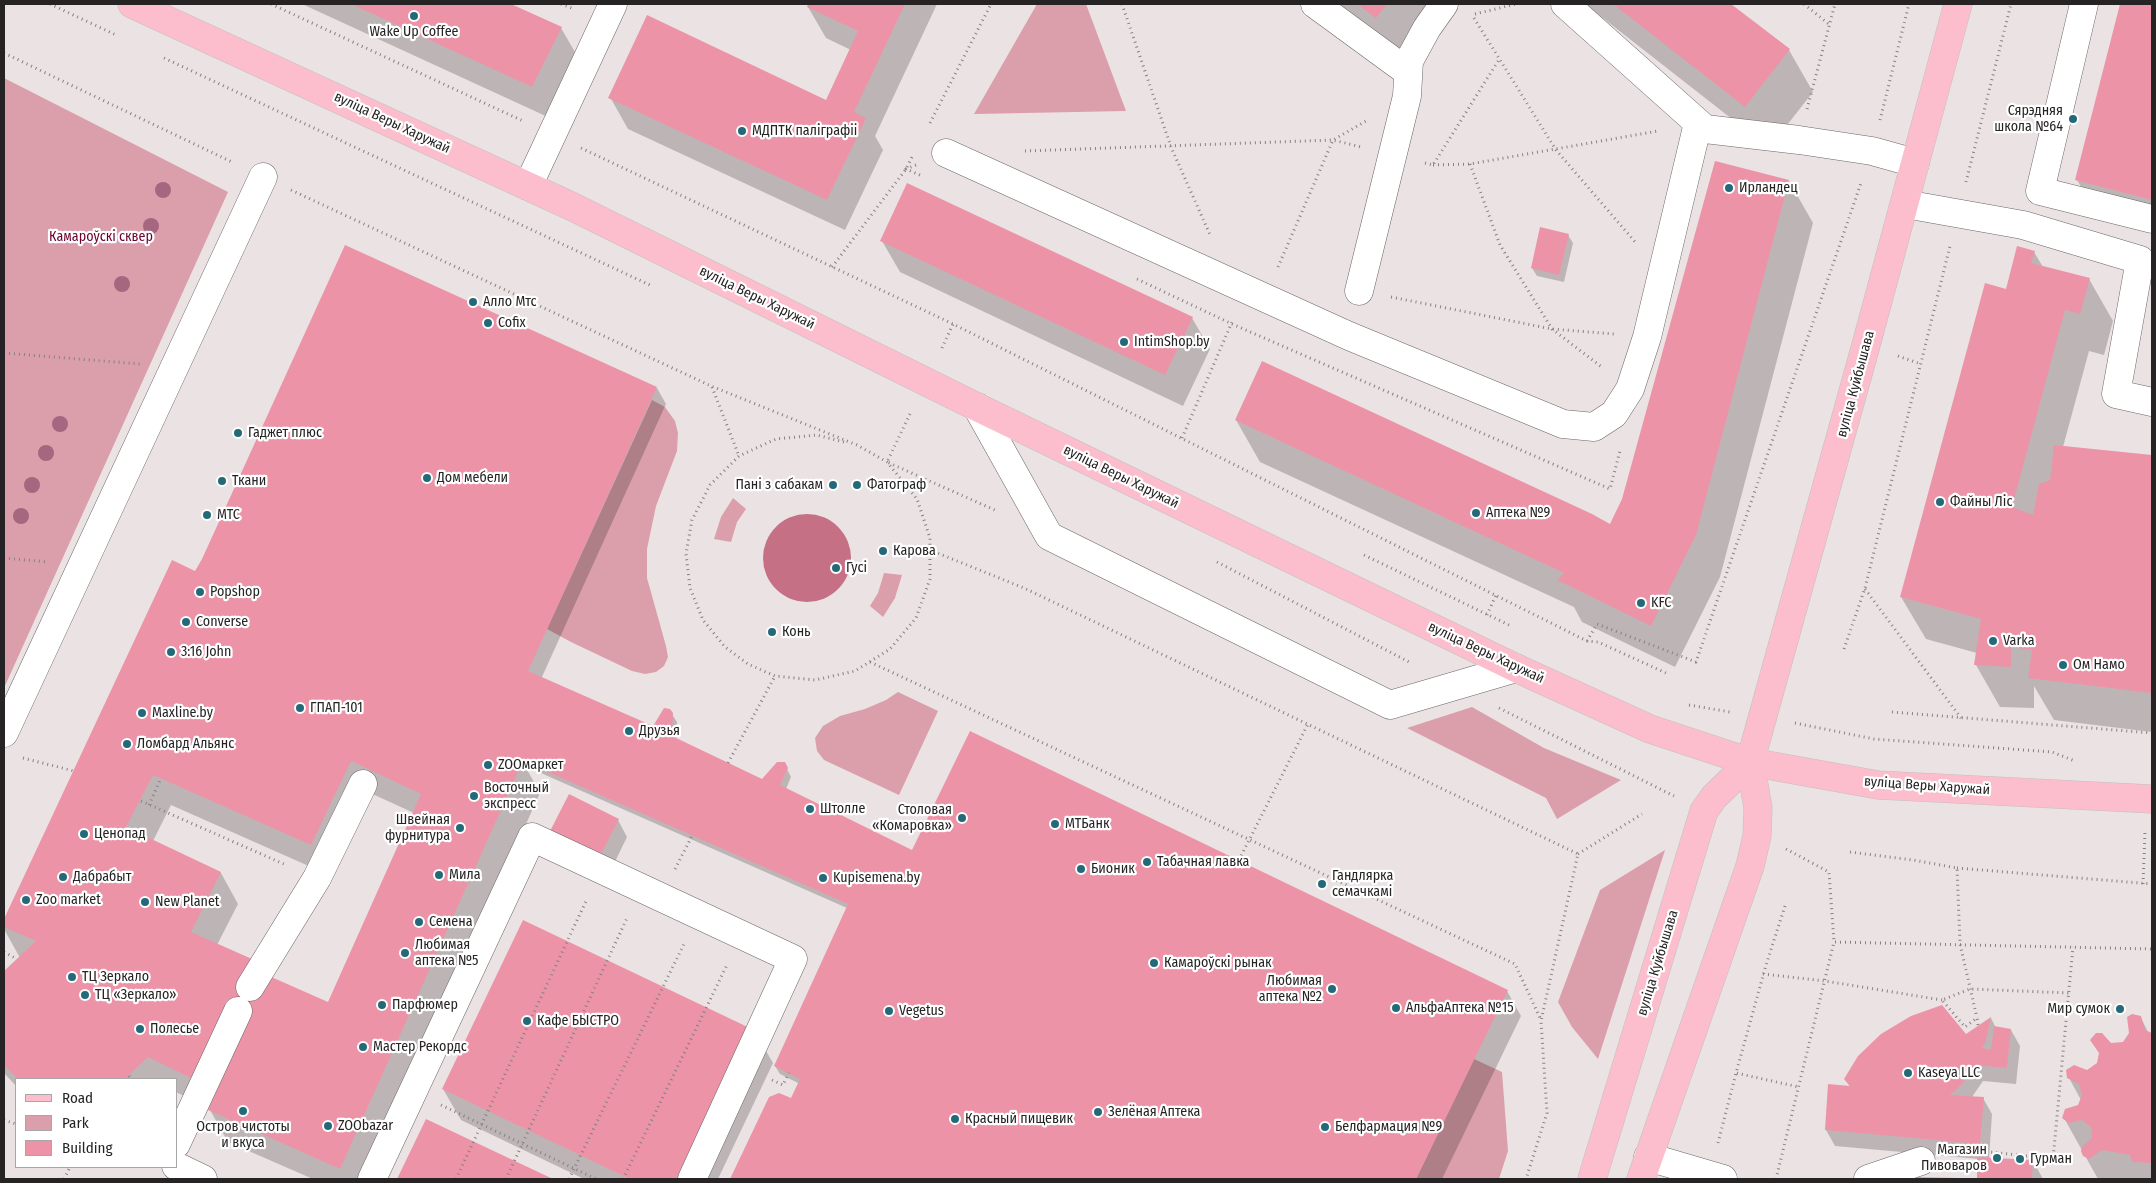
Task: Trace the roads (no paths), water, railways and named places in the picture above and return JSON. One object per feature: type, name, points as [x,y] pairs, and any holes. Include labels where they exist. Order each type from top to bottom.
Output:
[{"type":"main road","name":"вуліца Куйбышава","points":[[1645,1168],[1750,866],[1757,836],[1758,808],[1750,762],[1958,4]]},
{"type":"main road","name":"вуліца Веры Харужай","points":[[140,5],[528,186],[977,407],[1516,668],[1650,729],[1750,762],[1878,785],[2150,798]]},
{"type":"main road","name":"вуліца Куйбышава","points":[[1592,1179],[1704,811],[1714,797],[1750,762]]},
{"type":"street","points":[[528,186],[613,4]]},
{"type":"street","points":[[1315,4],[1408,84]]},
{"type":"street","points":[[1359,291],[1408,84],[1408,61],[1427,28],[1444,4]]},
{"type":"street","points":[[1565,4],[1705,129],[1872,151],[1915,163]]},
{"type":"street","points":[[2084,4],[2040,191],[2152,219]]},
{"type":"street","points":[[946,153],[1348,336],[1563,424],[1594,427],[1614,414],[1630,389],[1646,337],[1698,123]]},
{"type":"street","points":[[4,733],[263,177]]},
{"type":"street","points":[[1904,204],[2023,225],[2140,260],[2116,394],[2152,402]]},
{"type":"street","points":[[977,407],[1049,536],[1390,705],[1516,668]]},
{"type":"street","points":[[178,1140],[244,999],[317,878],[363,784]]},
{"type":"street","points":[[372,1179],[532,837],[793,959],[692,1179]]},
{"type":"street","points":[[1868,1179],[1921,1162]]},
{"type":"street","points":[[178,1167],[203,1179]]},
{"type":"street","points":[[1645,1168],[1716,1177]]},
{"type":"place","name":"Wake Up Coffee","points":[[414,16]]},
{"type":"place","name":"Сярэдняя школа №64","points":[[2073,119]]},
{"type":"place","name":"МДПТК паліграфіі","points":[[742,131]]},
{"type":"place","name":"Ирландец","points":[[1729,188]]},
{"type":"place","name":"Алло Мтс","points":[[473,302]]},
{"type":"place","name":"Cofix","points":[[488,323]]},
{"type":"place","name":"IntimShop.by","points":[[1124,342]]},
{"type":"place","name":"Гаджет плюс","points":[[238,433]]},
{"type":"place","name":"Дом мебели","points":[[427,478]]},
{"type":"place","name":"Ткани","points":[[222,481]]},
{"type":"place","name":"Пані з сабакам","points":[[833,485]]},
{"type":"place","name":"Фатограф","points":[[857,485]]},
{"type":"place","name":"Файны Ліс","points":[[1940,502]]},
{"type":"place","name":"Аптека №9","points":[[1476,513]]},
{"type":"place","name":"МТС","points":[[207,515]]},
{"type":"place","name":"Карова","points":[[883,551]]},
{"type":"place","name":"Гусі","points":[[836,568]]},
{"type":"place","name":"Popshop","points":[[200,592]]},
{"type":"place","name":"KFC","points":[[1641,603]]},
{"type":"place","name":"Converse","points":[[186,622]]},
{"type":"place","name":"Конь","points":[[772,632]]},
{"type":"place","name":"Varka","points":[[1993,641]]},
{"type":"place","name":"3:16 John","points":[[171,652]]},
{"type":"place","name":"Ом Намо","points":[[2063,665]]},
{"type":"place","name":"ГПАП-101","points":[[300,708]]},
{"type":"place","name":"Maxline.by","points":[[142,713]]},
{"type":"place","name":"Друзья","points":[[629,731]]},
{"type":"place","name":"Ломбард Альянс","points":[[127,744]]},
{"type":"place","name":"ZOOмаркет","points":[[488,765]]},
{"type":"place","name":"Восточный экспресс","points":[[474,796]]},
{"type":"place","name":"Штолле","points":[[810,809]]},
{"type":"place","name":"Столовая «Комаровка»","points":[[962,818]]},
{"type":"place","name":"МТБанк","points":[[1055,824]]},
{"type":"place","name":"Швейная фурнитура","points":[[460,828]]},
{"type":"place","name":"Ценопад","points":[[84,834]]},
{"type":"place","name":"Табачная лавка","points":[[1147,862]]},
{"type":"place","name":"Бионик","points":[[1081,869]]},
{"type":"place","name":"Мила","points":[[439,875]]},
{"type":"place","name":"Дабрабыт","points":[[63,877]]},
{"type":"place","name":"Kupisemena.by","points":[[823,878]]},
{"type":"place","name":"Гандлярка семачкамі","points":[[1322,884]]},
{"type":"place","name":"Zoo market","points":[[26,900]]},
{"type":"place","name":"New Planet","points":[[145,902]]},
{"type":"place","name":"Семена","points":[[419,922]]},
{"type":"place","name":"Любимая аптека №5","points":[[405,953]]},
{"type":"place","name":"Камароўскі рынак","points":[[1154,963]]},
{"type":"place","name":"ТЦ Зеркало","points":[[72,977]]},
{"type":"place","name":"Любимая аптека №2","points":[[1332,989]]},
{"type":"place","name":"ТЦ «Зеркало»","points":[[85,995]]},
{"type":"place","name":"Парфюмер","points":[[382,1005]]},
{"type":"place","name":"АльфаАптека №15","points":[[1396,1008]]},
{"type":"place","name":"Мир сумок","points":[[2120,1009]]},
{"type":"place","name":"Vegetus","points":[[889,1011]]},
{"type":"place","name":"Кафе БЫСТРО","points":[[527,1021]]},
{"type":"place","name":"Полесье","points":[[140,1029]]},
{"type":"place","name":"Мастер Рекордс","points":[[363,1047]]},
{"type":"place","name":"Kaseya LLC","points":[[1908,1073]]},
{"type":"place","name":"Остров чистоты и вкуса","points":[[243,1111]]},
{"type":"place","name":"Зелёная Аптека","points":[[1098,1112]]},
{"type":"place","name":"Красный пищевик","points":[[955,1119]]},
{"type":"place","name":"ZOObazar","points":[[328,1126]]},
{"type":"place","name":"Белфармация №9","points":[[1325,1127]]},
{"type":"place","name":"Магазин Пивоваров","points":[[1997,1158]]},
{"type":"place","name":"Гурман","points":[[2020,1159]]},
{"type":"park label","name":"Камароўскі сквер","points":[[101,237]]}]
